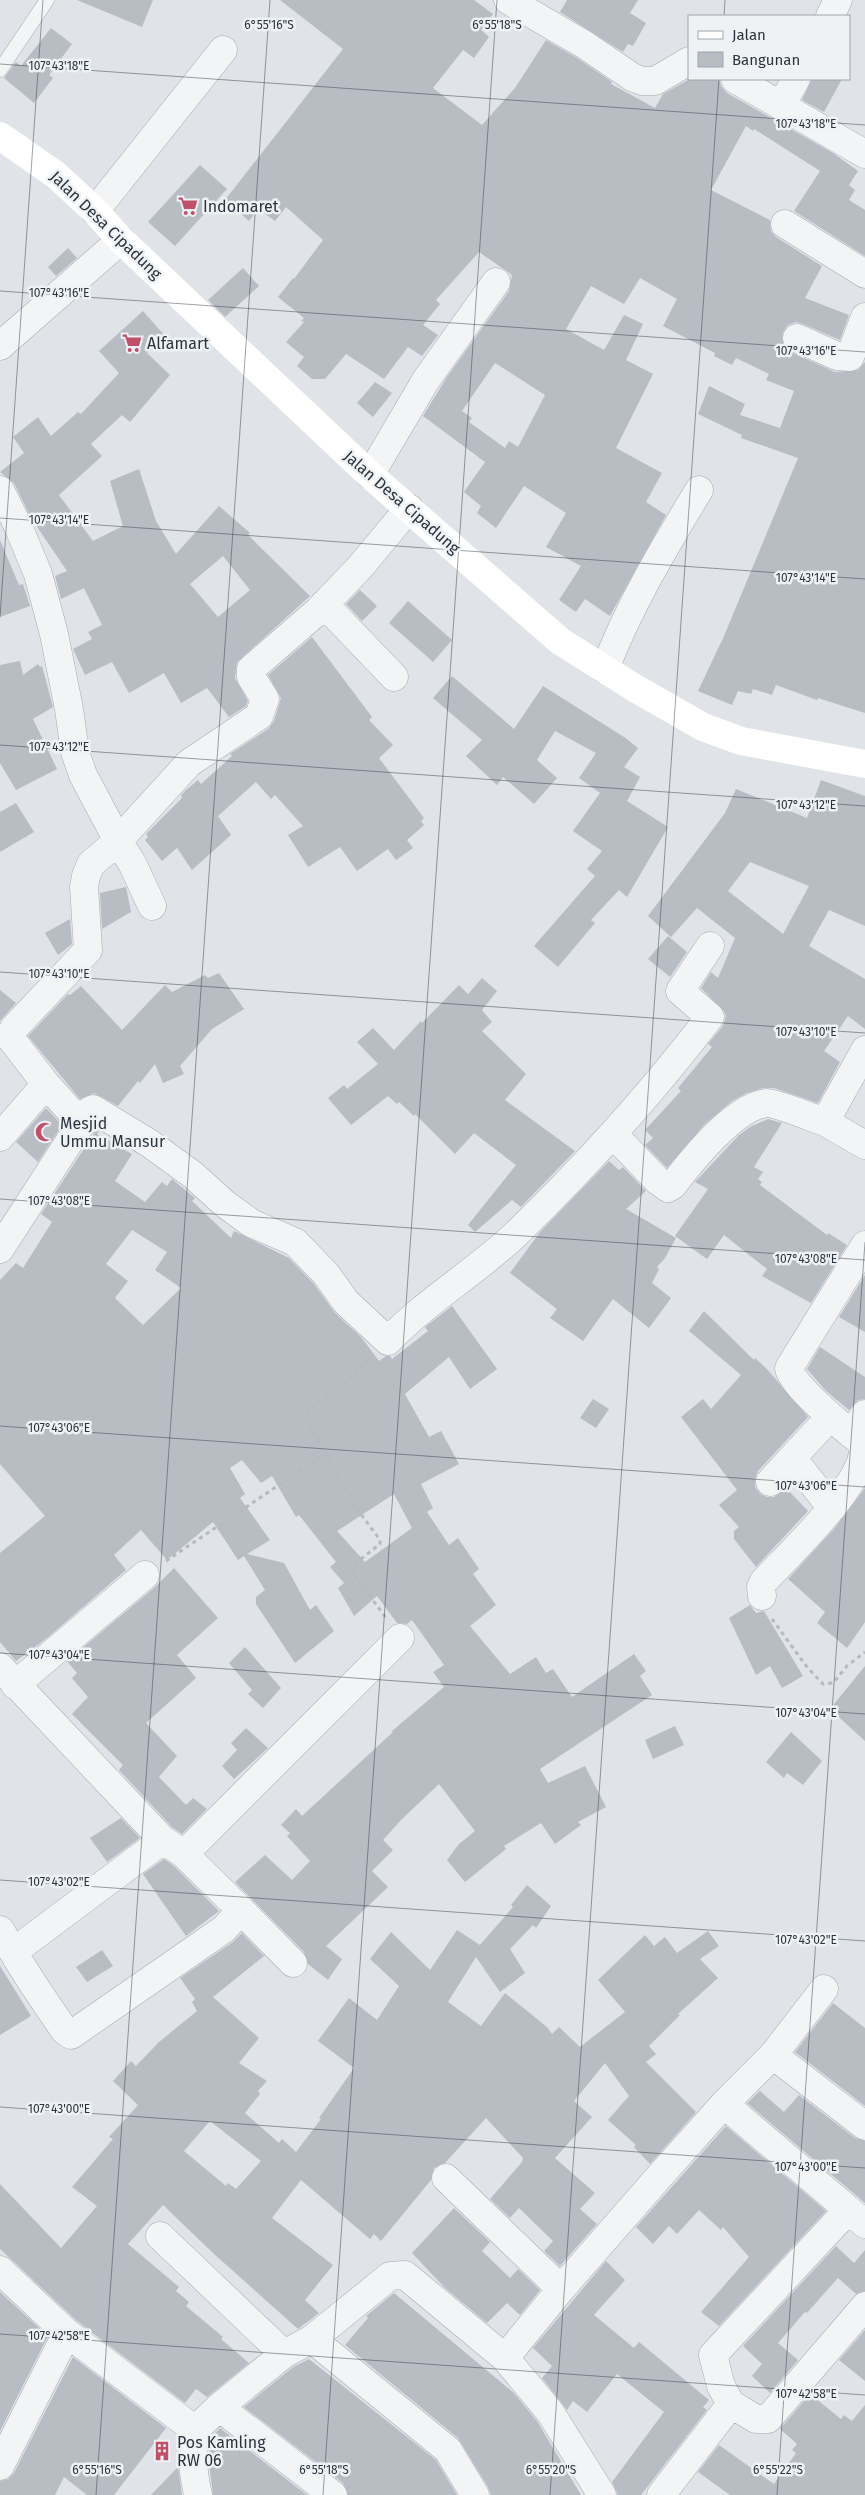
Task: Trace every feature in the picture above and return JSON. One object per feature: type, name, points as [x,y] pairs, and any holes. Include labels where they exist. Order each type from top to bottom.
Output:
[{"type":"street","points":[[508,0],[585,45],[632,77],[642,81],[655,81],[688,62]]},
{"type":"street","points":[[830,15],[838,0]]},
{"type":"street","points":[[95,211],[223,50]]},
{"type":"street","points":[[738,80],[865,154]]},
{"type":"street","points":[[782,104],[795,80]]},
{"type":"street","name":"Jalan Desa Cipadung","points":[[0,136],[56,175],[95,211],[121,240],[370,475],[560,641],[703,727],[741,741],[865,764]]},
{"type":"street","points":[[785,224],[865,274]]},
{"type":"street","points":[[0,346],[121,240]]},
{"type":"street","points":[[370,475],[426,380],[496,282]]},
{"type":"street","points":[[797,338],[837,356],[850,357],[865,317]]},
{"type":"street","points":[[0,490],[18,526],[38,574],[54,634],[70,708],[75,752],[83,775],[118,841],[132,863],[152,906]]},
{"type":"street","points":[[605,669],[615,643],[649,573],[699,490]]},
{"type":"street","points":[[82,1124],[46,1084],[12,1040],[11,1034],[14,1028],[87,953],[89,944],[84,902],[86,876],[91,864],[118,841],[189,763],[259,716],[265,698],[251,678],[251,669],[324,604],[361,566],[409,508]]},
{"type":"street","points":[[324,604],[394,677]]},
{"type":"street","points":[[0,1249],[90,1110],[108,1116],[193,1175],[224,1204],[251,1223],[295,1242],[315,1262],[346,1302],[388,1341],[405,1324],[515,1235],[656,1087],[710,1017],[680,991],[710,946]]},
{"type":"street","points":[[825,1122],[865,1050]]},
{"type":"street","points":[[0,1137],[46,1084]]},
{"type":"street","points":[[613,1134],[658,1181],[668,1188],[716,1135],[749,1108],[768,1103],[825,1122],[865,1145]]},
{"type":"street","points":[[762,1596],[761,1587],[764,1581],[800,1546],[832,1508],[861,1464],[863,1446],[858,1424],[830,1417],[793,1379],[789,1368],[865,1245]]},
{"type":"street","points":[[770,1482],[830,1417]]},
{"type":"street","points":[[792,1458],[832,1508]]},
{"type":"street","points":[[145,1575],[7,1676],[174,1847],[293,1963]]},
{"type":"street","points":[[240,1910],[224,1929],[71,2035],[65,2031],[6,1941],[174,1847],[400,1638]]},
{"type":"street","points":[[505,2358],[561,2289],[724,2104],[773,2056],[824,1989]]},
{"type":"street","points":[[773,2056],[865,2126]]},
{"type":"street","points":[[724,2104],[856,2217],[713,2355],[721,2386],[731,2404],[756,2419],[768,2419],[865,2306]]},
{"type":"street","points":[[446,2178],[561,2289]]},
{"type":"street","points":[[160,2236],[284,2354]]},
{"type":"street","points":[[0,2270],[67,2333],[195,2430]]},
{"type":"street","points":[[198,2495],[192,2464],[195,2430],[219,2407],[284,2354],[312,2340],[390,2276],[398,2274],[415,2282],[505,2358],[550,2412],[602,2495]]},
{"type":"street","points":[[0,2466],[67,2333]]},
{"type":"street","points":[[312,2340],[448,2450],[475,2495]]},
{"type":"street","points":[[661,2495],[731,2404]]},
{"type":"street","points":[[219,2407],[333,2495]]},
{"type":"lane","points":[[0,70],[48,0]]},
{"type":"path","points":[[388,1341],[306,1414],[306,1419],[352,1502],[380,1540],[380,1544],[357,1562],[352,1572],[400,1638]]},
{"type":"path","points":[[145,1575],[325,1454]]},
{"type":"path","points":[[762,1596],[764,1605],[775,1624],[807,1667],[823,1684],[833,1683],[847,1666],[865,1652]]},
{"type":"building","points":[[77,0],[153,0],[142,27]]},
{"type":"building","points":[[280,0],[474,0],[493,14],[481,30],[489,37],[474,58],[463,50],[433,88],[482,125],[515,88],[546,40],[577,58],[612,82],[611,84],[655,108],[663,94],[688,80],[719,80],[721,86],[727,93],[833,153],[858,171],[849,185],[855,190],[849,200],[865,210],[865,256],[794,211],[820,171],[754,129],[753,131],[746,126],[711,190],[770,220],[771,231],[776,237],[822,266],[805,298],[849,315],[840,340],[803,324],[796,322],[788,325],[783,332],[782,340],[785,347],[791,352],[835,372],[858,370],[865,362],[865,713],[818,698],[817,700],[776,685],[772,695],[753,689],[751,694],[738,691],[732,705],[698,691],[724,636],[798,458],[741,438],[742,435],[698,414],[709,386],[745,404],[740,415],[780,428],[794,391],[766,380],[769,374],[736,358],[732,365],[714,356],[715,353],[663,326],[677,299],[640,278],[624,304],[591,286],[566,329],[604,350],[624,315],[643,324],[626,360],[653,374],[616,448],[662,473],[646,502],[666,515],[610,616],[585,599],[576,612],[559,600],[581,566],[546,547],[566,513],[524,486],[496,528],[477,513],[481,506],[464,492],[485,462],[423,416],[447,377],[509,291],[512,275],[479,252],[436,300],[440,304],[423,325],[438,335],[422,356],[408,347],[384,379],[346,354],[325,379],[312,379],[297,366],[304,357],[286,342],[304,322],[301,321],[304,318],[278,297],[323,240],[286,207],[275,221],[258,209],[249,221],[225,200],[343,49]],"holes":[[[495,363],[545,395],[518,447],[509,441],[505,448],[469,422],[472,418],[462,411]]]},
{"type":"building","points":[[567,0],[638,0],[630,13],[646,23],[633,46],[628,44],[623,52],[560,12]]},
{"type":"building","points":[[51,28],[72,44],[49,75],[53,78],[34,103],[4,78],[16,62],[21,66]]},
{"type":"building","points":[[812,80],[841,80],[824,112],[802,100]]},
{"type":"building","name":"Indomaret","points":[[200,165],[227,189],[175,246],[148,222]]},
{"type":"building","points":[[68,248],[77,258],[56,276],[48,267]]},
{"type":"building","points":[[243,268],[259,286],[225,317],[208,300]]},
{"type":"building","points":[[143,311],[165,336],[147,353],[170,375],[130,422],[122,415],[91,444],[102,456],[59,495],[93,541],[123,526],[110,481],[139,469],[156,521],[176,554],[219,506],[250,533],[248,535],[310,596],[237,662],[235,678],[248,701],[246,706],[229,717],[207,688],[181,703],[164,673],[129,693],[112,662],[85,675],[73,649],[92,639],[88,632],[102,625],[84,588],[61,599],[55,576],[67,571],[31,518],[14,483],[0,472],[24,453],[13,437],[38,417],[51,436],[78,412],[81,414],[119,373],[99,351]],"holes":[[[223,556],[250,590],[218,617],[190,584]]]},
{"type":"building","points":[[375,382],[392,393],[373,417],[357,403]]},
{"type":"building","points":[[0,540],[19,585],[23,584],[30,606],[0,617]]},
{"type":"building","points":[[360,590],[377,606],[362,621],[346,604]]},
{"type":"building","points":[[408,601],[452,640],[433,662],[389,623]]},
{"type":"building","points":[[312,637],[372,717],[369,720],[393,745],[379,758],[424,818],[421,821],[424,825],[407,840],[413,848],[396,860],[388,849],[357,871],[340,847],[308,867],[288,835],[303,826],[275,795],[271,799],[256,782],[218,816],[231,835],[192,870],[177,848],[162,861],[145,840],[148,837],[146,834],[182,798],[181,795],[186,790],[198,780],[201,784],[232,756],[230,754],[268,729],[274,721],[281,698],[268,675]]},
{"type":"building","points":[[20,661],[23,675],[38,664],[40,667],[42,666],[53,707],[33,719],[57,769],[16,790],[0,763],[0,665]]},
{"type":"building","points":[[452,676],[514,729],[543,686],[624,737],[638,748],[624,767],[640,777],[627,801],[668,827],[627,897],[619,890],[591,920],[595,923],[558,967],[534,946],[595,876],[587,869],[602,851],[573,831],[600,793],[579,778],[596,753],[555,731],[537,760],[557,778],[534,804],[503,777],[497,785],[466,756],[482,740],[433,698]]},
{"type":"building","points":[[821,780],[865,796],[865,926],[829,910],[809,946],[865,979],[865,1029],[848,1016],[824,1051],[840,1062],[818,1103],[774,1088],[763,1088],[747,1093],[732,1101],[704,1125],[667,1168],[645,1145],[653,1138],[645,1130],[681,1091],[678,1088],[712,1047],[708,1044],[723,1026],[726,1016],[724,1011],[701,988],[711,972],[718,978],[735,938],[697,908],[671,937],[648,916],[725,813],[736,789],[807,818]],"holes":[[[750,862],[809,886],[783,934],[728,891]]]},
{"type":"building","points":[[16,803],[34,832],[0,852],[0,812]]},
{"type":"building","points":[[126,887],[131,912],[102,929],[100,893]]},
{"type":"building","points":[[70,919],[72,944],[58,955],[45,933]]},
{"type":"building","points":[[668,936],[687,952],[670,977],[648,959]]},
{"type":"building","points":[[219,973],[244,1009],[212,1029],[180,1066],[184,1074],[163,1083],[155,1064],[140,1083],[138,1081],[118,1106],[94,1093],[80,1099],[28,1036],[68,994],[70,995],[81,986],[122,1030],[165,985],[172,992],[205,975],[208,978]]},
{"type":"building","points":[[482,978],[497,991],[482,1010],[492,1022],[482,1031],[526,1074],[505,1100],[575,1151],[521,1207],[512,1200],[475,1232],[468,1225],[516,1165],[474,1133],[455,1154],[415,1114],[414,1116],[399,1102],[397,1104],[388,1096],[351,1125],[328,1098],[344,1085],[347,1089],[378,1064],[357,1042],[373,1028],[394,1050],[459,985],[468,994]]},
{"type":"building","points":[[0,990],[16,1003],[0,1021]]},
{"type":"building","points":[[46,1108],[62,1125],[38,1162],[16,1142]]},
{"type":"building","points":[[768,1119],[782,1123],[754,1167],[763,1172],[758,1179],[762,1182],[760,1185],[827,1235],[828,1233],[847,1245],[811,1303],[762,1276],[767,1269],[724,1235],[707,1259],[675,1236],[708,1189],[695,1182],[738,1136],[750,1127]]},
{"type":"building","points":[[97,1129],[99,1131],[97,1134],[132,1154],[115,1181],[145,1202],[162,1182],[167,1186],[172,1179],[195,1198],[192,1201],[231,1238],[234,1231],[289,1258],[314,1284],[335,1313],[361,1337],[379,1361],[386,1356],[390,1356],[392,1359],[428,1331],[425,1327],[452,1306],[497,1369],[470,1389],[449,1357],[405,1394],[429,1437],[441,1431],[459,1464],[421,1484],[433,1508],[427,1512],[449,1545],[458,1538],[479,1569],[473,1574],[496,1605],[470,1626],[510,1674],[536,1657],[546,1673],[553,1669],[572,1697],[634,1654],[646,1671],[640,1676],[652,1695],[540,1769],[548,1783],[585,1766],[606,1807],[578,1822],[581,1825],[555,1844],[541,1823],[504,1846],[506,1849],[465,1882],[447,1860],[459,1844],[475,1831],[439,1784],[383,1840],[393,1850],[372,1871],[388,1887],[326,1946],[342,1959],[328,1980],[308,1964],[304,1952],[235,1882],[265,1855],[292,1880],[310,1861],[287,1836],[290,1833],[281,1825],[296,1809],[302,1816],[392,1731],[444,1687],[433,1672],[444,1665],[412,1620],[407,1624],[397,1623],[377,1596],[354,1616],[338,1588],[344,1583],[330,1567],[336,1562],[299,1515],[296,1517],[272,1476],[261,1483],[242,1460],[230,1468],[245,1494],[240,1498],[270,1540],[247,1554],[284,1563],[310,1610],[316,1605],[334,1631],[295,1663],[256,1604],[256,1597],[265,1590],[244,1556],[238,1560],[213,1522],[167,1560],[141,1530],[114,1555],[126,1570],[47,1638],[16,1661],[0,1642],[0,1553],[45,1516],[0,1464],[0,1280],[16,1263],[23,1268],[52,1222],[41,1214]],"holes":[[[132,1230],[167,1252],[155,1270],[181,1288],[143,1325],[115,1298],[128,1281],[106,1264]],[[394,1494],[412,1528],[365,1562],[337,1531]]]},
{"type":"building","points":[[609,1161],[619,1170],[623,1167],[646,1191],[626,1209],[676,1238],[665,1258],[657,1267],[659,1269],[652,1283],[671,1298],[649,1328],[613,1299],[583,1341],[550,1318],[557,1309],[510,1273],[540,1232]]},
{"type":"building","points":[[865,1275],[865,1332],[839,1317]]},
{"type":"building","points":[[704,1311],[754,1360],[755,1358],[767,1369],[808,1417],[758,1471],[755,1487],[760,1494],[767,1497],[774,1497],[786,1488],[808,1511],[756,1567],[734,1539],[734,1531],[739,1527],[719,1505],[737,1490],[681,1417],[703,1399],[711,1409],[741,1375],[689,1331]]},
{"type":"building","points":[[820,1347],[865,1377],[865,1399],[858,1400],[849,1410],[826,1391],[807,1369]]},
{"type":"building","points":[[593,1399],[609,1409],[596,1428],[580,1418]]},
{"type":"building","points":[[865,1488],[865,1622],[847,1648],[817,1623],[825,1612],[788,1579],[834,1529]]},
{"type":"building","points":[[174,1568],[218,1618],[177,1655],[196,1678],[146,1723],[177,1756],[159,1777],[186,1805],[193,1798],[207,1809],[182,1834],[173,1828],[119,1770],[123,1765],[72,1714],[88,1697],[72,1678],[77,1673],[67,1661],[155,1587]]},
{"type":"building","points":[[750,1605],[756,1613],[764,1611],[803,1676],[782,1688],[770,1666],[756,1675],[729,1618]]},
{"type":"building","points":[[245,1647],[281,1688],[263,1708],[248,1694],[252,1690],[229,1663]]},
{"type":"building","points":[[865,1666],[865,1741],[830,1709]]},
{"type":"building","points":[[675,1726],[684,1745],[653,1759],[645,1740]]},
{"type":"building","points":[[246,1728],[268,1748],[234,1779],[222,1766],[237,1750],[231,1743]]},
{"type":"building","points":[[791,1732],[822,1761],[803,1785],[787,1773],[784,1778],[766,1762]]},
{"type":"building","points":[[121,1818],[140,1838],[107,1862],[90,1838]]},
{"type":"building","points":[[164,1859],[174,1866],[219,1911],[186,1936],[143,1874]]},
{"type":"building","points":[[527,1885],[551,1906],[536,1928],[533,1925],[510,1949],[525,1973],[500,1992],[476,1957],[448,2002],[481,2026],[505,1993],[547,2027],[552,2034],[559,2027],[580,2047],[625,2012],[598,1980],[645,1935],[654,1946],[665,1937],[677,1953],[708,1931],[719,1946],[700,1959],[718,1978],[678,2014],[680,2015],[649,2046],[656,2054],[646,2062],[696,2112],[650,2164],[634,2147],[636,2145],[608,2120],[629,2096],[605,2063],[574,2101],[592,2117],[555,2158],[595,2193],[580,2209],[597,2224],[560,2266],[544,2251],[553,2241],[519,2208],[510,2218],[490,2199],[522,2162],[523,2158],[486,2118],[445,2163],[434,2168],[431,2180],[381,2241],[374,2234],[370,2239],[301,2180],[272,2218],[333,2265],[305,2300],[319,2313],[298,2329],[214,2254],[163,2205],[128,2244],[179,2287],[176,2291],[189,2302],[186,2306],[223,2337],[221,2339],[249,2363],[207,2397],[196,2389],[185,2403],[77,2321],[0,2249],[0,2184],[61,2248],[97,2206],[72,2187],[113,2139],[109,2137],[138,2105],[113,2081],[131,2061],[136,2066],[159,2042],[197,2011],[192,2002],[195,1999],[180,1978],[233,1942],[242,1933],[264,1956],[213,1997],[259,2038],[239,2063],[267,2081],[258,2091],[260,2094],[245,2113],[279,2143],[282,2139],[296,2152],[321,2119],[319,2118],[354,2068],[318,2041],[349,1998],[377,2020],[399,1986],[370,1959],[391,1932],[430,1970],[457,1930],[480,1945],[513,1907],[511,1905]],"holes":[[[210,2121],[261,2161],[236,2189],[228,2183],[226,2186],[184,2151]]]},
{"type":"building","points":[[102,1950],[113,1966],[87,1982],[76,1967]]},
{"type":"building","points":[[0,1966],[31,2016],[0,2035]]},
{"type":"building","points":[[833,2003],[865,2028],[865,2106],[795,2052]]},
{"type":"building","points":[[760,2091],[784,2112],[799,2095],[855,2138],[865,2141],[865,2203],[747,2103]]},
{"type":"building","points":[[726,2126],[826,2211],[719,2326],[701,2312],[749,2257],[723,2227],[721,2230],[699,2210],[677,2234],[669,2226],[653,2244],[636,2227]]},
{"type":"building","points":[[454,2208],[490,2242],[482,2251],[510,2278],[518,2269],[540,2290],[520,2315],[507,2303],[487,2323],[445,2288],[412,2253]]},
{"type":"building","points":[[836,2246],[854,2263],[865,2250],[865,2291],[856,2294],[838,2278],[807,2313],[805,2312],[778,2343],[798,2360],[770,2393],[752,2376],[762,2364],[743,2346]]},
{"type":"building","points":[[606,2261],[625,2280],[594,2315],[634,2348],[639,2342],[709,2400],[703,2407],[707,2410],[641,2495],[618,2495],[612,2482],[664,2412],[617,2374],[587,2412],[573,2401],[567,2410],[542,2378],[552,2366],[533,2348]]},
{"type":"building","points":[[0,2292],[48,2336],[0,2431]]},
{"type":"building","points":[[394,2293],[514,2393],[537,2421],[581,2495],[491,2495],[458,2438],[345,2345],[368,2318],[366,2316]]},
{"type":"building","points":[[865,2330],[865,2381],[839,2360]]},
{"type":"building","points":[[73,2357],[166,2428],[114,2495],[87,2495],[64,2477],[55,2495],[0,2495],[0,2481],[8,2479],[14,2473]]},
{"type":"building","points":[[309,2359],[436,2460],[457,2495],[348,2495],[343,2483],[244,2407],[293,2367]]},
{"type":"building","points":[[810,2394],[841,2419],[844,2415],[852,2421],[865,2405],[865,2495],[730,2495],[698,2472],[719,2445],[774,2484],[796,2453],[792,2450],[797,2444],[780,2429]]},
{"type":"building","points":[[220,2428],[307,2495],[213,2495],[209,2462],[209,2440]]},
{"type":"building","points":[[178,2467],[182,2495],[151,2495]]},
{"type":"place","name":"Indomaret","points":[[188,206]]},
{"type":"place","name":"Alfamart","points":[[132,343]]},
{"type":"place","name":"Mesjid Ummu Mansur","points":[[45,1132]]},
{"type":"place","name":"Pos Kamling RW 06","points":[[162,2451]]}]
